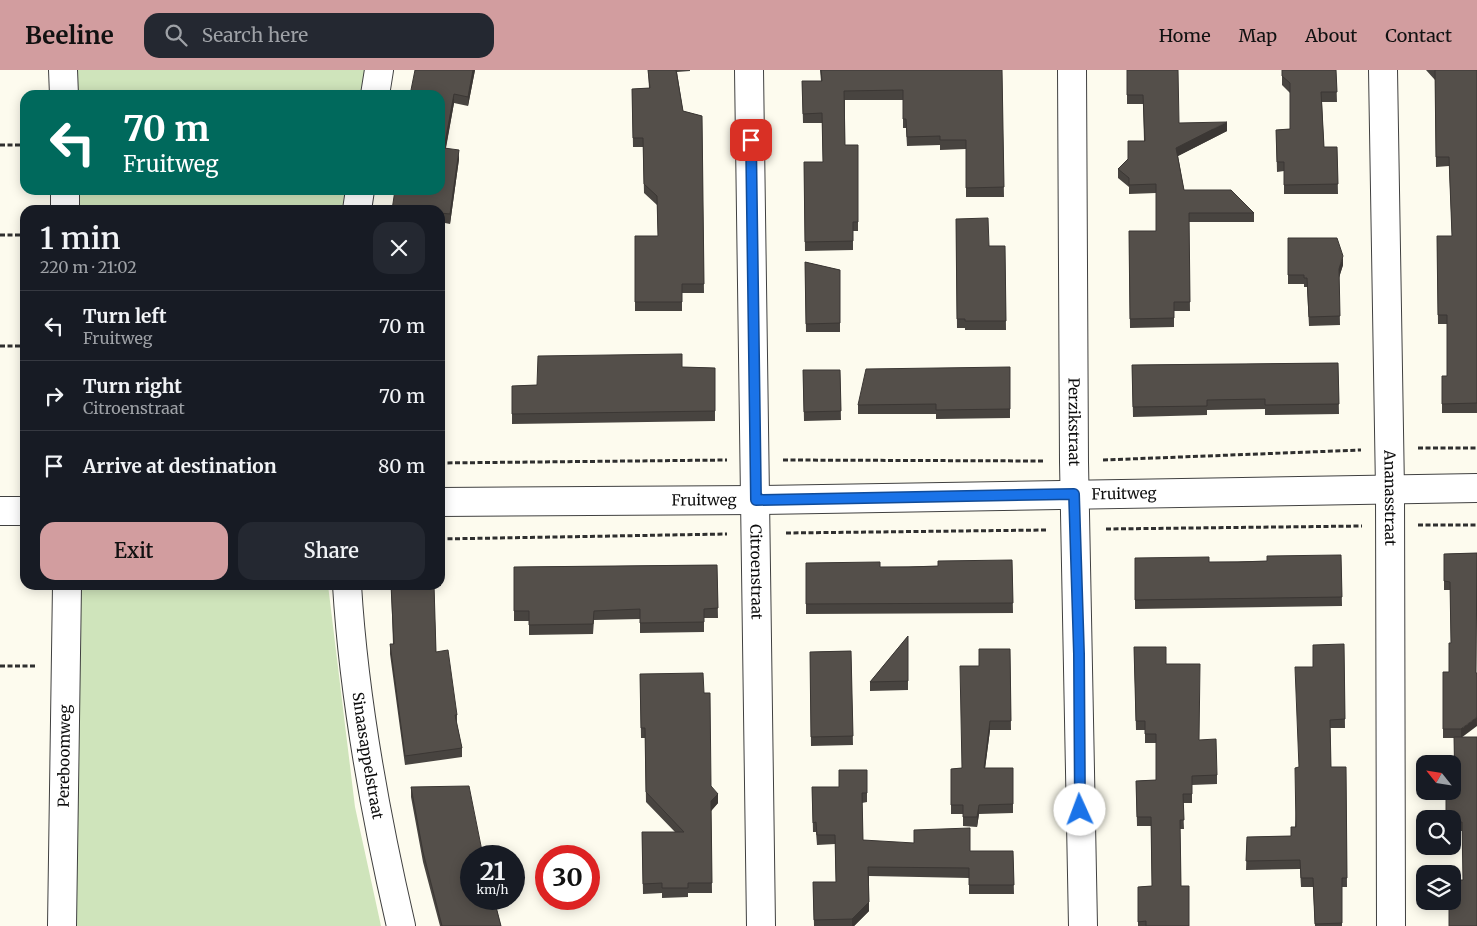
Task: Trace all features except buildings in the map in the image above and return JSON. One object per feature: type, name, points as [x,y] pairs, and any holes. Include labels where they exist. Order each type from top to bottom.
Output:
[{"type":"street","points":[[63,70],[64,90]]},
{"type":"street","points":[[376,90],[379,70]]},
{"type":"street","name":"Citroenstraat","points":[[749,70],[756,460],[761,926]]},
{"type":"street","name":"Perzikstraat","points":[[1072,70],[1074,494],[1079,654],[1078,754],[1083,926]]},
{"type":"street","name":"Ananasstraat","points":[[1383,70],[1390,490],[1391,926]]},
{"type":"street","name":"Fruitweg","points":[[445,502],[756,500],[1477,488]]},
{"type":"street","points":[[0,511],[20,510]]},
{"type":"street","name":"Pereboomweg","points":[[62,926],[67,590]]},
{"type":"street","name":"Sinaasappelstraat","points":[[348,590],[378,827],[401,926]]},
{"type":"path","points":[[0,145],[20,145]]},
{"type":"path","points":[[0,235],[20,235]]},
{"type":"path","points":[[0,346],[20,346]]},
{"type":"path","points":[[445,464],[756,460],[1074,462],[1389,448],[1477,448]]},
{"type":"path","points":[[445,539],[1477,525]]},
{"type":"path","points":[[0,666],[66,665]]},
{"type":"green space","points":[[78,70],[365,70],[361,90],[78,90]]},
{"type":"green space","points":[[78,195],[344,195],[343,205],[78,205]]},
{"type":"green space","points":[[77,590],[329,590],[355,807],[381,926],[76,926]]},
{"type":"route","points":[[751,140],[756,500],[1074,494],[1079,654],[1078,754],[1080,810]]}]
